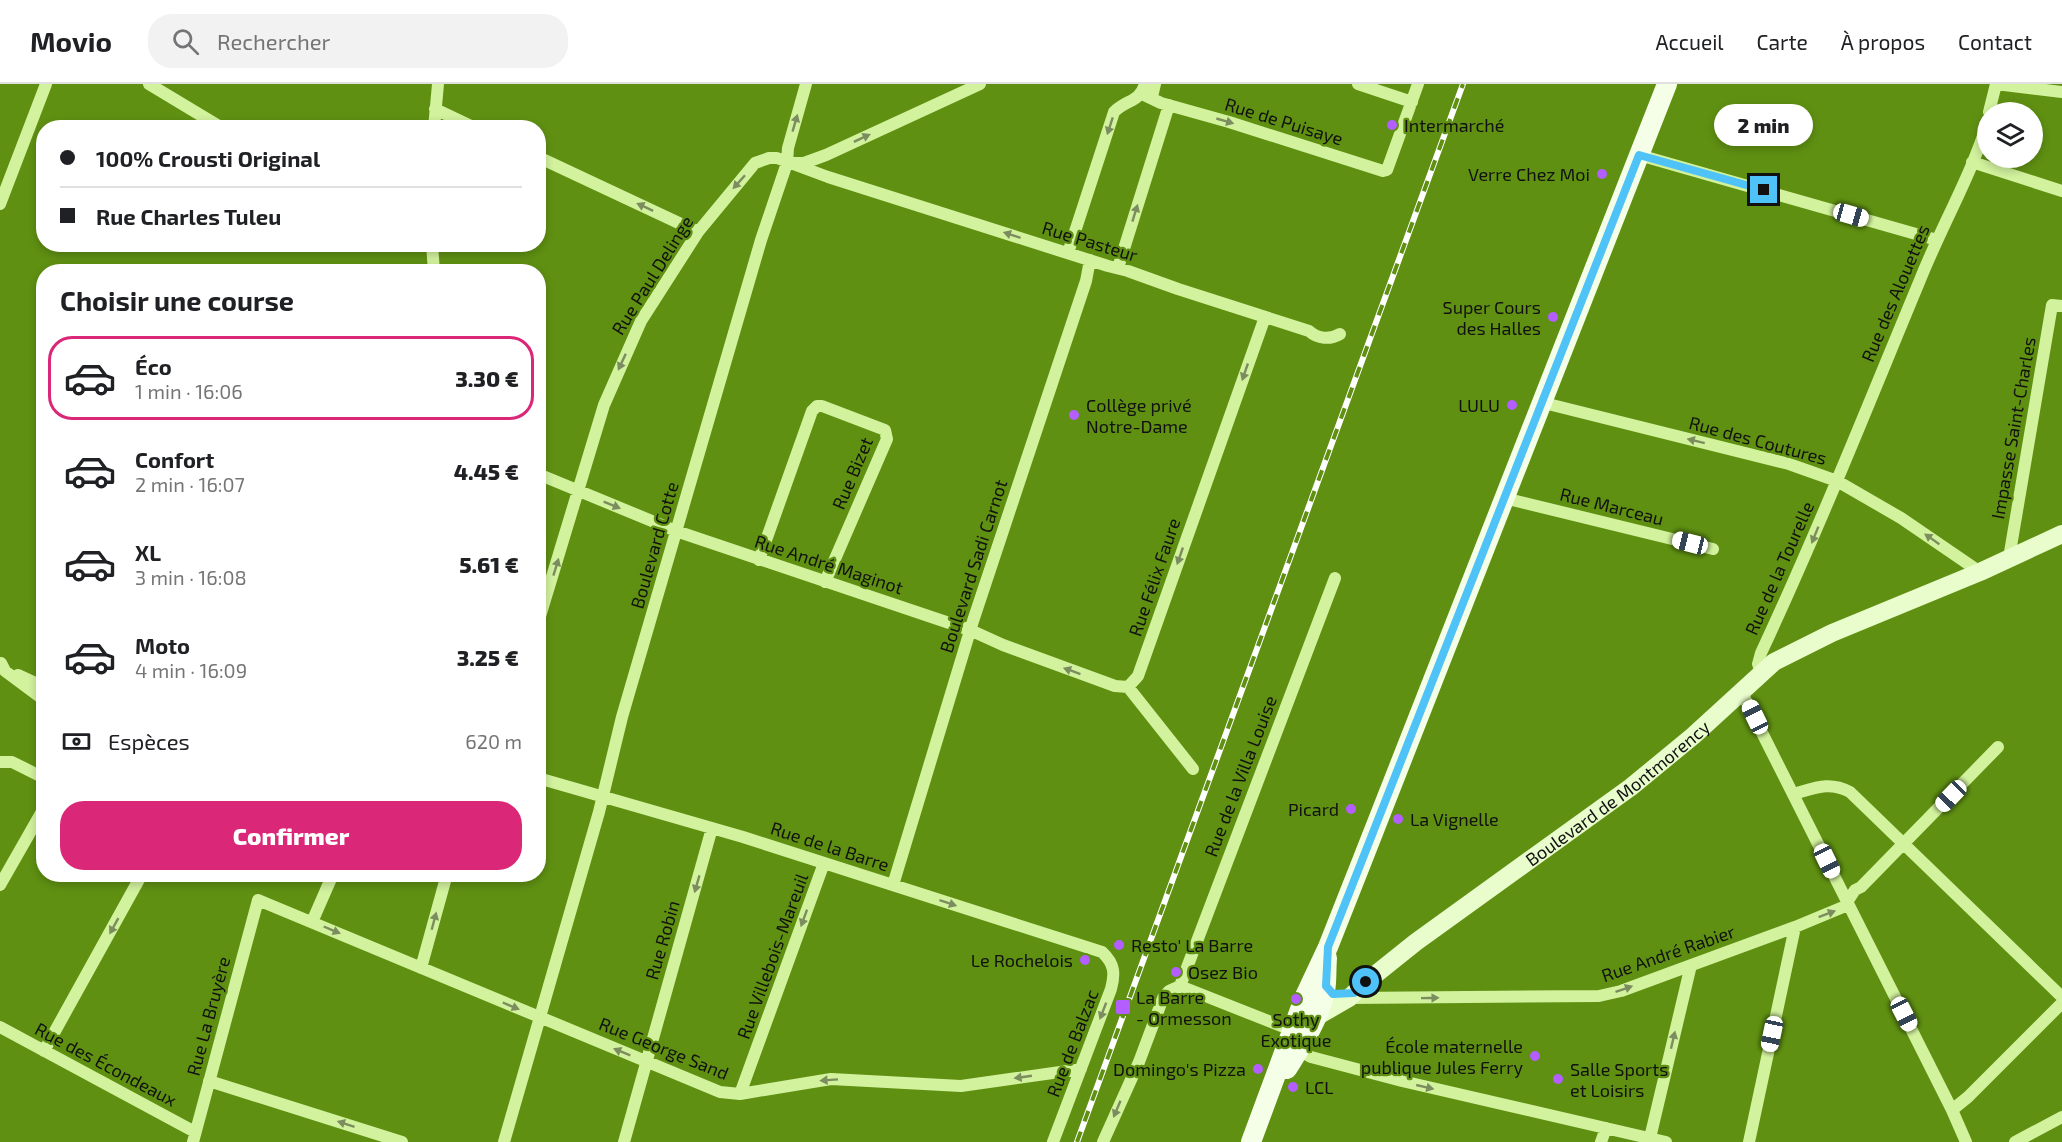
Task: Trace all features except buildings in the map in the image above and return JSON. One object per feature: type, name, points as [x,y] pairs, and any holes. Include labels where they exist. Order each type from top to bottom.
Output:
[{"type":"main road","points":[[1296,1040],[1332,994],[1328,947],[1540,402],[1667,84]]},
{"type":"main road","points":[[1251,1142],[1268,1099],[1296,1040],[1332,994]]},
{"type":"street","points":[[0,204],[46,84]]},
{"type":"street","points":[[149,84],[209,120]]},
{"type":"street","points":[[434,120],[438,84]]},
{"type":"street","name":"Boulevard Cotte","points":[[504,1142],[603,796],[622,717],[761,240],[787,163],[788,148],[806,84]]},
{"type":"street","points":[[787,163],[804,163],[826,154],[980,84]]},
{"type":"street","points":[[1068,253],[1114,112],[1155,84]]},
{"type":"street","points":[[1358,84],[1412,102],[1418,84]]},
{"type":"street","points":[[1992,102],[1996,84],[2062,92]]},
{"type":"street","name":"Rue de Puisaye","points":[[1146,92],[1169,105],[1383,171],[1387,170],[1412,102]]},
{"type":"street","points":[[1118,268],[1169,105]]},
{"type":"street","points":[[435,108],[459,120]]},
{"type":"street","name":"Rue des Alouettes","points":[[1837,481],[1977,149]]},
{"type":"street","points":[[826,154],[825,166],[828,177]]},
{"type":"street","points":[[1639,155],[1937,240]]},
{"type":"street","name":"Rue Paul Delinge","points":[[546,595],[604,405],[641,321],[698,232],[755,163],[777,158],[787,163]]},
{"type":"street","points":[[546,161],[698,232]]},
{"type":"street","points":[[1972,162],[2062,191]]},
{"type":"street","name":"Rue Pasteur","points":[[787,163],[1118,268],[1310,331],[1314,335],[1327,339],[1340,334]]},
{"type":"street","name":"Boulevard Sadi Carnot","points":[[893,885],[970,630],[1086,281],[1090,260]]},
{"type":"street","name":"Impasse Saint-Charles","points":[[2009,558],[2057,305]]},
{"type":"street","name":"Rue Félix Faure","points":[[1128,687],[1138,676],[1265,317]]},
{"type":"street","name":"Rue des Coutures","points":[[1540,402],[1789,464],[1837,481],[1901,518],[1980,572]]},
{"type":"street","name":"Rue Bizet","points":[[759,560],[812,411],[817,406],[822,406],[885,430],[887,433],[887,439],[825,582]]},
{"type":"street","name":"Rue André Maginot","points":[[546,477],[676,531],[970,630]]},
{"type":"street","name":"Rue de la Tourelle","points":[[1761,672],[1758,664],[1761,653],[1837,481]]},
{"type":"street","name":"Rue Marceau","points":[[1503,498],[1713,549]]},
{"type":"street","name":"Boulevard de Montmorency","points":[[1332,994],[1416,942],[1638,781],[1693,736],[1761,672],[1783,656],[1832,633],[1980,572],[2062,534]]},
{"type":"street","name":"Rue de la Villa Louise","points":[[1180,987],[1335,578]]},
{"type":"street","points":[[970,630],[1003,645],[1115,686],[1128,687],[1193,769]]},
{"type":"street","points":[[1,663],[36,683]]},
{"type":"street","points":[[1,663],[5,671],[36,694]]},
{"type":"street","points":[[1742,691],[1966,1142]]},
{"type":"street","points":[[1847,903],[1855,890],[1861,887],[1998,747]]},
{"type":"street","points":[[0,762],[12,762],[36,774]]},
{"type":"street","name":"Rue de la Barre","points":[[546,780],[824,863],[1102,952],[1107,957]]},
{"type":"street","points":[[1793,794],[1825,786],[1838,786],[1850,792],[2062,997]]},
{"type":"street","points":[[0,885],[36,822]]},
{"type":"street","name":"Rue Robin","points":[[624,1142],[712,828]]},
{"type":"street","name":"Rue Villebois-Mareuil","points":[[740,1094],[824,863]]},
{"type":"street","points":[[44,1051],[138,882]]},
{"type":"street","points":[[312,922],[330,882]]},
{"type":"street","points":[[421,968],[445,882]]},
{"type":"street","name":"Rue George Sand","points":[[258,900],[720,1092],[740,1094],[831,1079],[961,1086],[1081,1069]]},
{"type":"street","name":"Rue La Bruyère","points":[[194,1137],[258,900]]},
{"type":"street","name":"Rue André Rabier","points":[[1332,994],[1599,996],[1620,991],[1796,927],[1847,903]]},
{"type":"street","points":[[1749,1142],[1796,927]]},
{"type":"street","name":"Rue de Balzac","points":[[1053,1142],[1114,977],[1112,963],[1107,957]]},
{"type":"street","points":[[1650,1138],[1691,965]]},
{"type":"street","points":[[1103,1142],[1164,998],[1170,991],[1180,987],[1296,1040],[1311,1057],[1402,1081],[1666,1142]]},
{"type":"street","points":[[1952,1110],[1968,1097],[2062,1003]]},
{"type":"street","name":"Rue des Écondeaux","points":[[0,1027],[194,1137]]},
{"type":"street","points":[[209,1081],[402,1142]]},
{"type":"street","points":[[2015,1142],[2062,1117]]},
{"type":"street","points":[[1600,1142],[1606,1128]]},
{"type":"railway","points":[[1077,1142],[1463,84]]},
{"type":"place","name":"Intermarché","points":[[1392,125]]},
{"type":"place","name":"Verre Chez Moi","points":[[1602,174]]},
{"type":"place","name":"Super Cours des Halles","points":[[1553,317]]},
{"type":"place","name":"LULU","points":[[1512,405]]},
{"type":"place","name":"Collège privé Notre-Dame","points":[[1074,415]]},
{"type":"place","name":"Picard","points":[[1351,809]]},
{"type":"place","name":"La Vignelle","points":[[1398,819]]},
{"type":"place","name":"Resto' La Barre","points":[[1119,945]]},
{"type":"place","name":"Le Rochelois","points":[[1085,960]]},
{"type":"place","name":"Osez Bio","points":[[1176,972]]},
{"type":"place","name":"Sothy Exotique","points":[[1296,999]]},
{"type":"place","name":"La Barre - Ormesson","points":[[1123,1007]]},
{"type":"place","name":"École maternelle publique Jules Ferry","points":[[1535,1056]]},
{"type":"place","name":"Domingo's Pizza","points":[[1258,1069]]},
{"type":"place","name":"Salle Sports et Loisirs","points":[[1558,1079]]},
{"type":"place","name":"LCL","points":[[1293,1087]]},
{"type":"route","points":[[1366,982],[1354,993],[1333,994],[1326,986],[1328,947],[1523,452],[1540,402],[1639,155],[1764,190]]}]
